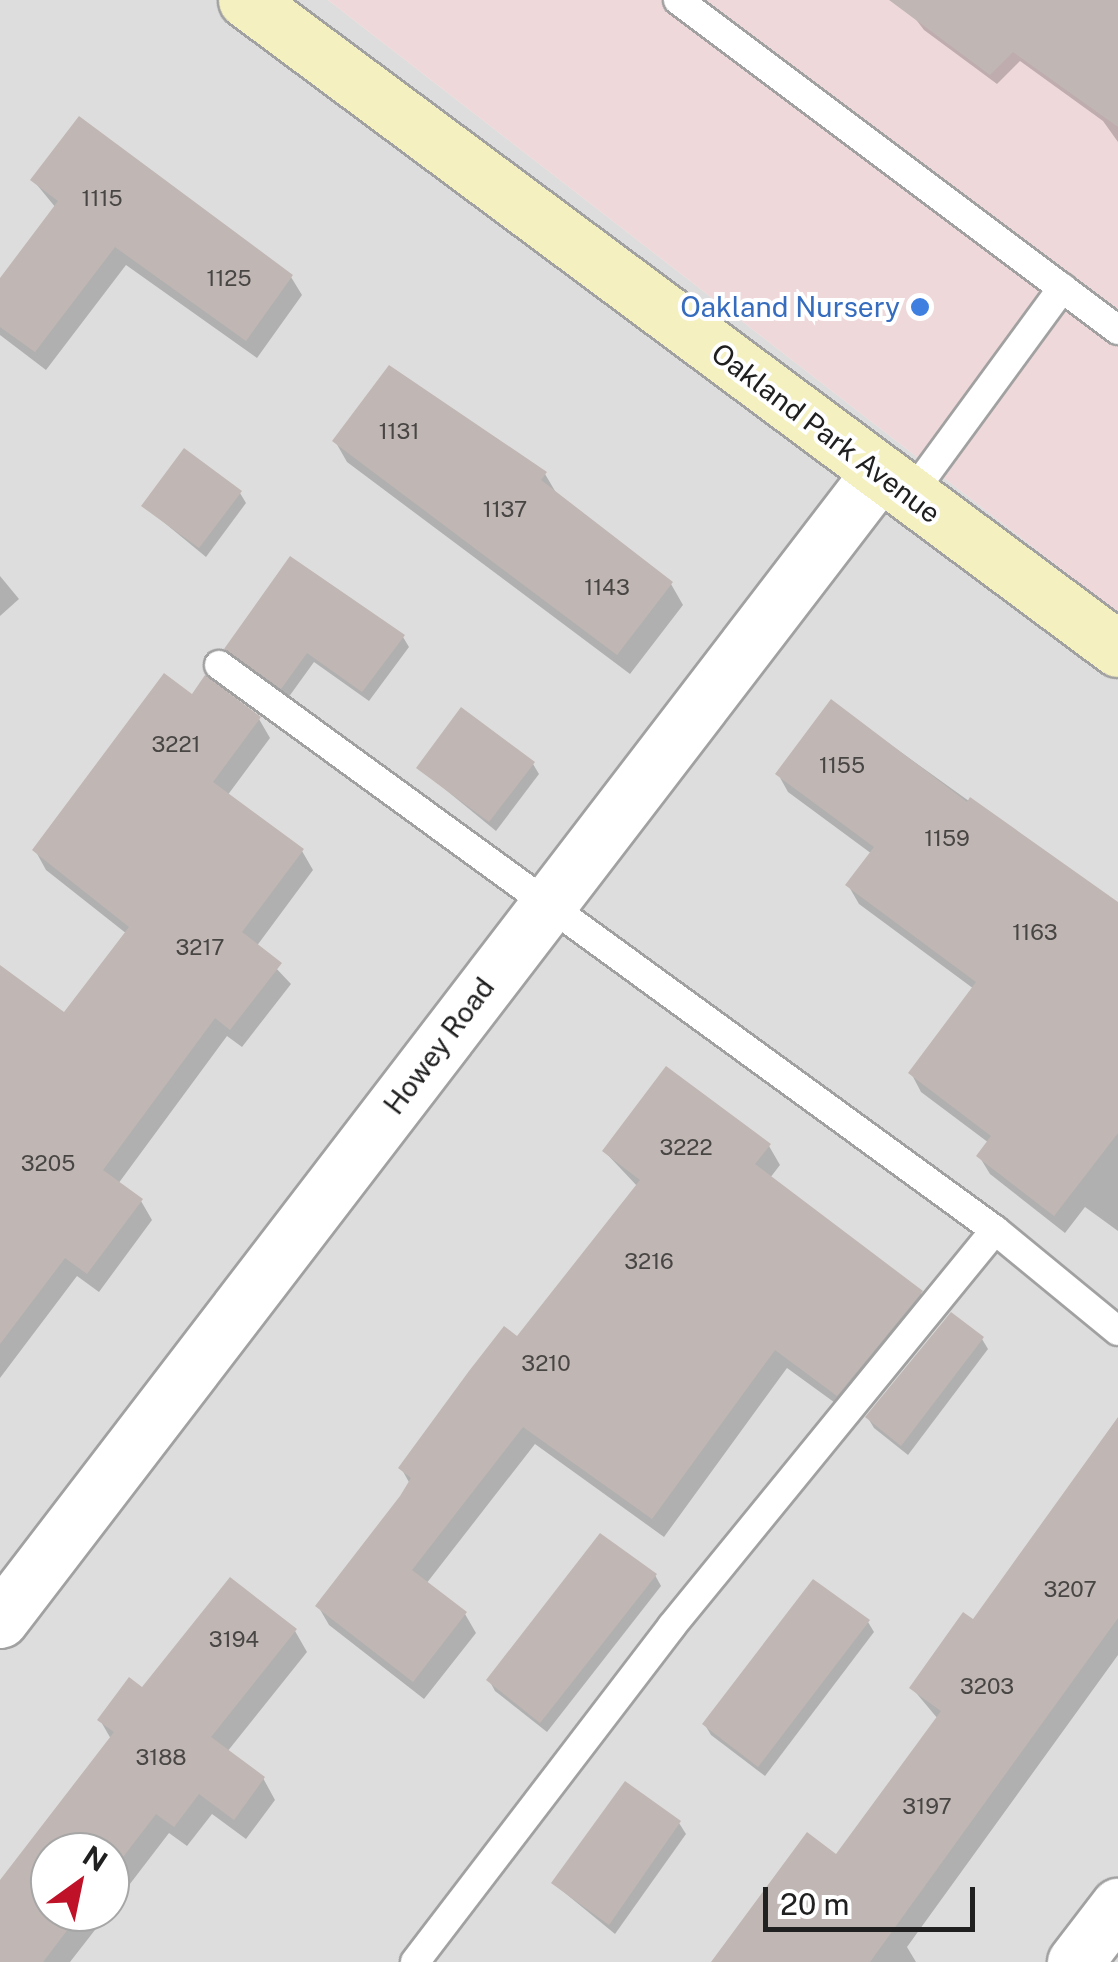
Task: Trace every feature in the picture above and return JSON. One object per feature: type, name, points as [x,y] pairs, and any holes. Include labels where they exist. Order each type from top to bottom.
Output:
[{"type":"main road","name":"Oakland Park Avenue","points":[[246,0],[1118,649]]},
{"type":"street","name":"Howey Road","points":[[0,1620],[546,907],[894,484]]},
{"type":"street","points":[[1075,1962],[1118,1906]]},
{"type":"lane","points":[[678,0],[1118,330]]},
{"type":"lane","points":[[894,484],[1062,288]]},
{"type":"lane","points":[[219,666],[995,1230],[1118,1332]]},
{"type":"lane","points":[[415,1962],[671,1627],[995,1230]]},
{"type":"shaded area","points":[[0,0],[328,0],[1118,613],[1118,1962],[0,1962]]},
{"type":"shaded area","name":"Oakland Nursery","points":[[328,0],[1118,0],[1118,613]]},
{"type":"building","points":[[889,0],[1118,0],[1118,127],[1013,52],[990,75]]},
{"type":"building","points":[[79,116],[293,275],[246,341],[115,247],[35,352],[0,327],[0,278],[58,201],[30,180]]},
{"type":"building","points":[[389,365],[547,472],[541,480],[673,582],[617,655],[332,441]]},
{"type":"building","points":[[184,448],[242,491],[199,548],[141,506]]},
{"type":"building","points":[[290,556],[405,635],[362,692],[307,653],[281,689],[224,649]]},
{"type":"building","points":[[164,673],[192,694],[205,675],[261,717],[213,782],[304,849],[242,932],[282,963],[230,1030],[215,1018],[103,1170],[143,1199],[87,1274],[65,1258],[0,1344],[0,965],[64,1012],[129,927],[32,850]]},
{"type":"building","points":[[831,699],[967,802],[970,797],[1118,902],[1118,1133],[1054,1216],[976,1156],[991,1136],[908,1073],[976,982],[845,885],[874,847],[775,774]]},
{"type":"building","points":[[461,707],[535,762],[489,822],[416,768]]},
{"type":"building","points":[[666,1066],[771,1144],[755,1164],[923,1291],[837,1396],[775,1350],[652,1519],[523,1427],[412,1570],[467,1612],[413,1682],[315,1606],[400,1496],[411,1478],[398,1468],[469,1371],[504,1326],[517,1336],[640,1180],[602,1151]]},
{"type":"building","points":[[951,1312],[984,1337],[901,1446],[865,1417]]},
{"type":"building","points":[[1118,1417],[1118,1618],[870,1962],[711,1962],[807,1832],[836,1854],[941,1711],[909,1688],[963,1612],[973,1619]]},
{"type":"building","points":[[600,1533],[657,1574],[540,1723],[486,1680]]},
{"type":"building","points":[[230,1577],[297,1629],[211,1737],[265,1777],[234,1820],[199,1794],[174,1827],[156,1814],[130,1848],[130,1832],[37,1832],[114,1732],[97,1720],[129,1677],[142,1687]]},
{"type":"building","points":[[813,1579],[870,1620],[758,1767],[702,1724]]},
{"type":"building","points":[[625,1781],[681,1821],[609,1925],[551,1883]]},
{"type":"building","points":[[30,1841],[30,1932],[66,1932],[43,1962],[0,1962],[0,1880]]},
{"type":"place","name":"Oakland Nursery","points":[[920,307]]}]
